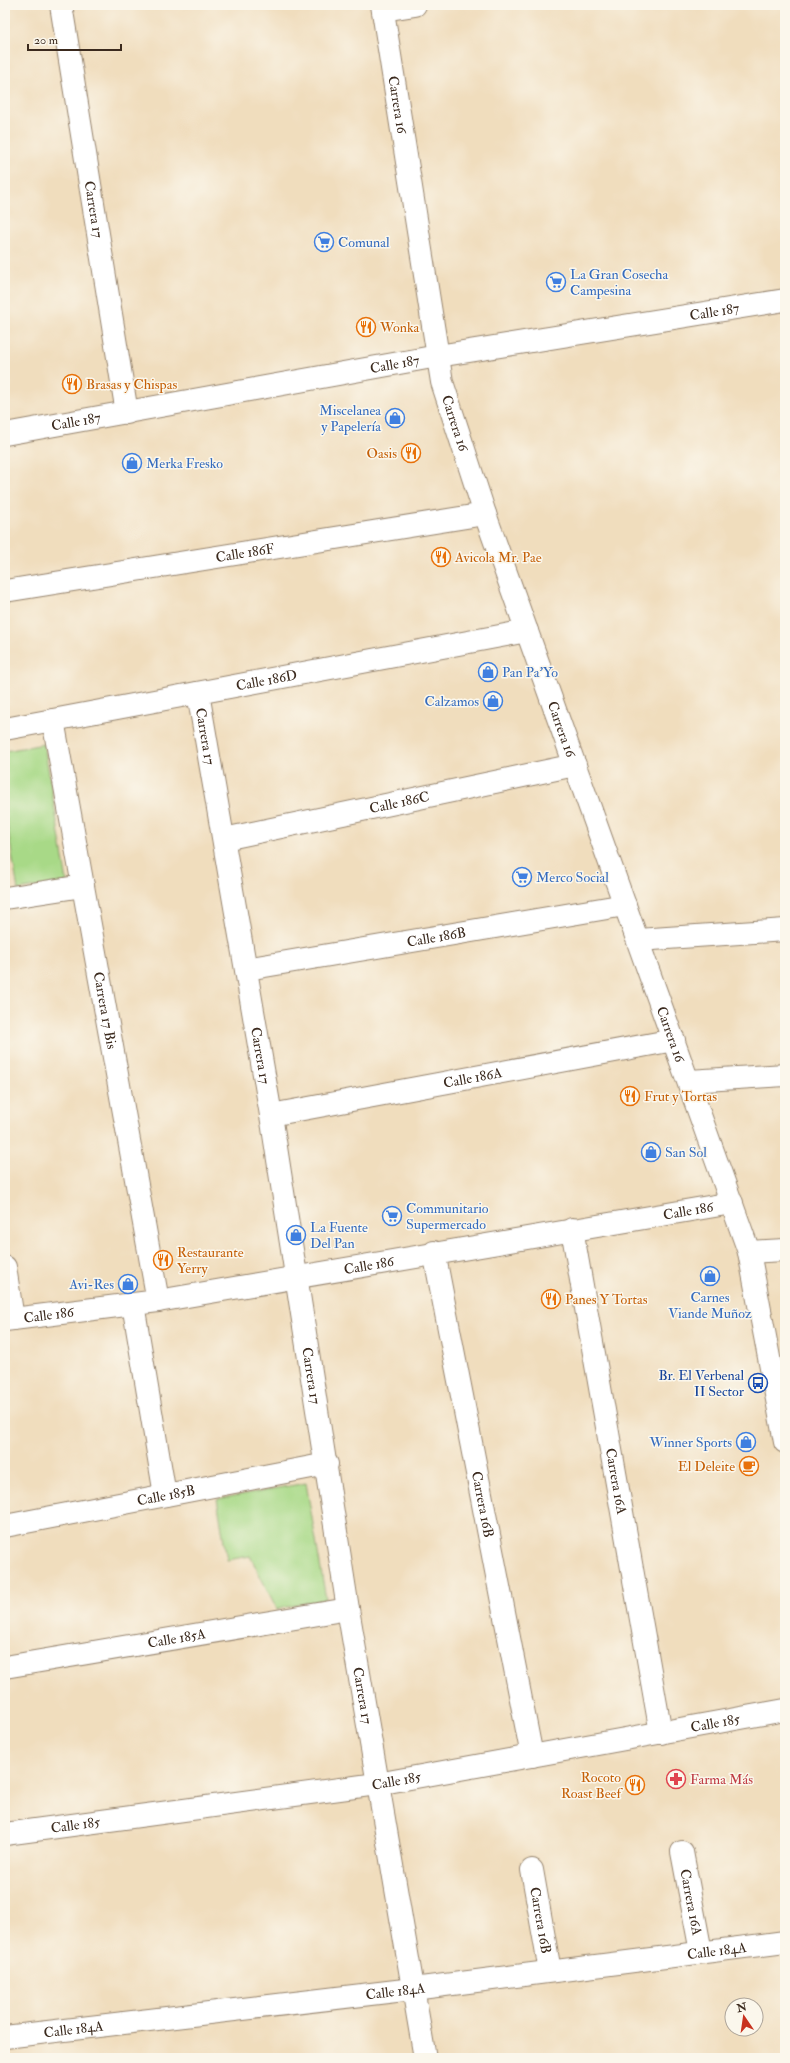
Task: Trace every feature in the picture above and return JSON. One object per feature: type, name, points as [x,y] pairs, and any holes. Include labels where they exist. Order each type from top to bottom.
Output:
[{"type":"street","name":"Carrera 17","points":[[61,5],[127,413]]},
{"type":"street","points":[[382,8],[415,5]]},
{"type":"street","name":"Carrera 16","points":[[382,8],[438,356],[448,404],[485,514],[749,1252],[785,1442]]},
{"type":"street","name":"Calle 187","points":[[5,434],[438,356],[785,300]]},
{"type":"street","name":"Calle 186F","points":[[5,592],[485,514]]},
{"type":"street","name":"Calle 186D","points":[[5,729],[527,631]]},
{"type":"street","name":"Carrera 17","points":[[198,693],[272,1115],[296,1277],[327,1464],[348,1609],[377,1784],[426,2058]]},
{"type":"street","name":"Carrera 17 Bis","points":[[53,720],[158,1300]]},
{"type":"street","name":"Calle 186C","points":[[224,839],[575,765]]},
{"type":"street","points":[[5,898],[83,886]]},
{"type":"street","name":"Calle 186B","points":[[246,969],[626,905]]},
{"type":"street","points":[[638,940],[785,930]]},
{"type":"street","name":"Calle 186A","points":[[272,1115],[674,1040]]},
{"type":"street","points":[[688,1082],[785,1075]]},
{"type":"street","name":"Calle 186","points":[[9,1319],[158,1300],[434,1252],[732,1203]]},
{"type":"street","name":"Carrera 16A","points":[[572,1229],[661,1733]]},
{"type":"street","points":[[749,1252],[785,1250]]},
{"type":"street","name":"Carrera 16B","points":[[434,1252],[532,1756]]},
{"type":"street","points":[[5,1267],[9,1319]]},
{"type":"street","points":[[133,1304],[165,1495]]},
{"type":"street","name":"Calle 185B","points":[[5,1526],[327,1464]]},
{"type":"street","name":"Calle 185A","points":[[5,1667],[348,1609]]},
{"type":"street","name":"Calle 185","points":[[5,1834],[377,1784],[785,1710]]},
{"type":"street","name":"Carrera 16A","points":[[682,1852],[700,1952]]},
{"type":"street","name":"Carrera 16B","points":[[532,1870],[550,1971]]},
{"type":"street","name":"Calle 184A","points":[[5,2037],[413,1989],[785,1942]]},
{"type":"green space","points":[[44,744],[67,882],[18,890],[5,812],[5,751]]},
{"type":"green space","points":[[306,1483],[326,1599],[277,1609],[250,1556],[227,1560],[217,1499]]},
{"type":"place","name":"Comunal","points":[[324,242]]},
{"type":"place","name":"La Gran Cosecha Campesina","points":[[556,282]]},
{"type":"place","name":"Wonka","points":[[366,327]]},
{"type":"place","name":"Brasas y Chispas","points":[[72,384]]},
{"type":"place","name":"Miscelanea y Papelería","points":[[395,418]]},
{"type":"place","name":"Oasis","points":[[411,453]]},
{"type":"place","name":"Merka Fresko","points":[[132,463]]},
{"type":"place","name":"Avicola Mr. Pae","points":[[441,557]]},
{"type":"place","name":"Pan Pa'Yo","points":[[488,672]]},
{"type":"place","name":"Calzamos","points":[[493,701]]},
{"type":"place","name":"Merco Social","points":[[522,877]]},
{"type":"place","name":"Frut y Tortas","points":[[630,1096]]},
{"type":"place","name":"San Sol","points":[[651,1152]]},
{"type":"place","name":"Communitario Supermercado","points":[[392,1216]]},
{"type":"place","name":"La Fuente Del Pan","points":[[296,1235]]},
{"type":"place","name":"Restaurante Yerry","points":[[163,1260]]},
{"type":"place","name":"Carnes Viande Muñoz","points":[[710,1276]]},
{"type":"place","name":"Avi-Res","points":[[128,1284]]},
{"type":"place","name":"Panes Y Tortas","points":[[551,1299]]},
{"type":"place","name":"Br. El Verbenal II Sector","points":[[758,1383]]},
{"type":"place","name":"Winner Sports","points":[[746,1442]]},
{"type":"place","name":"El Deleite","points":[[749,1466]]},
{"type":"place","name":"Farma Más","points":[[676,1779]]},
{"type":"place","name":"Rocoto Roast Beef","points":[[635,1785]]}]
